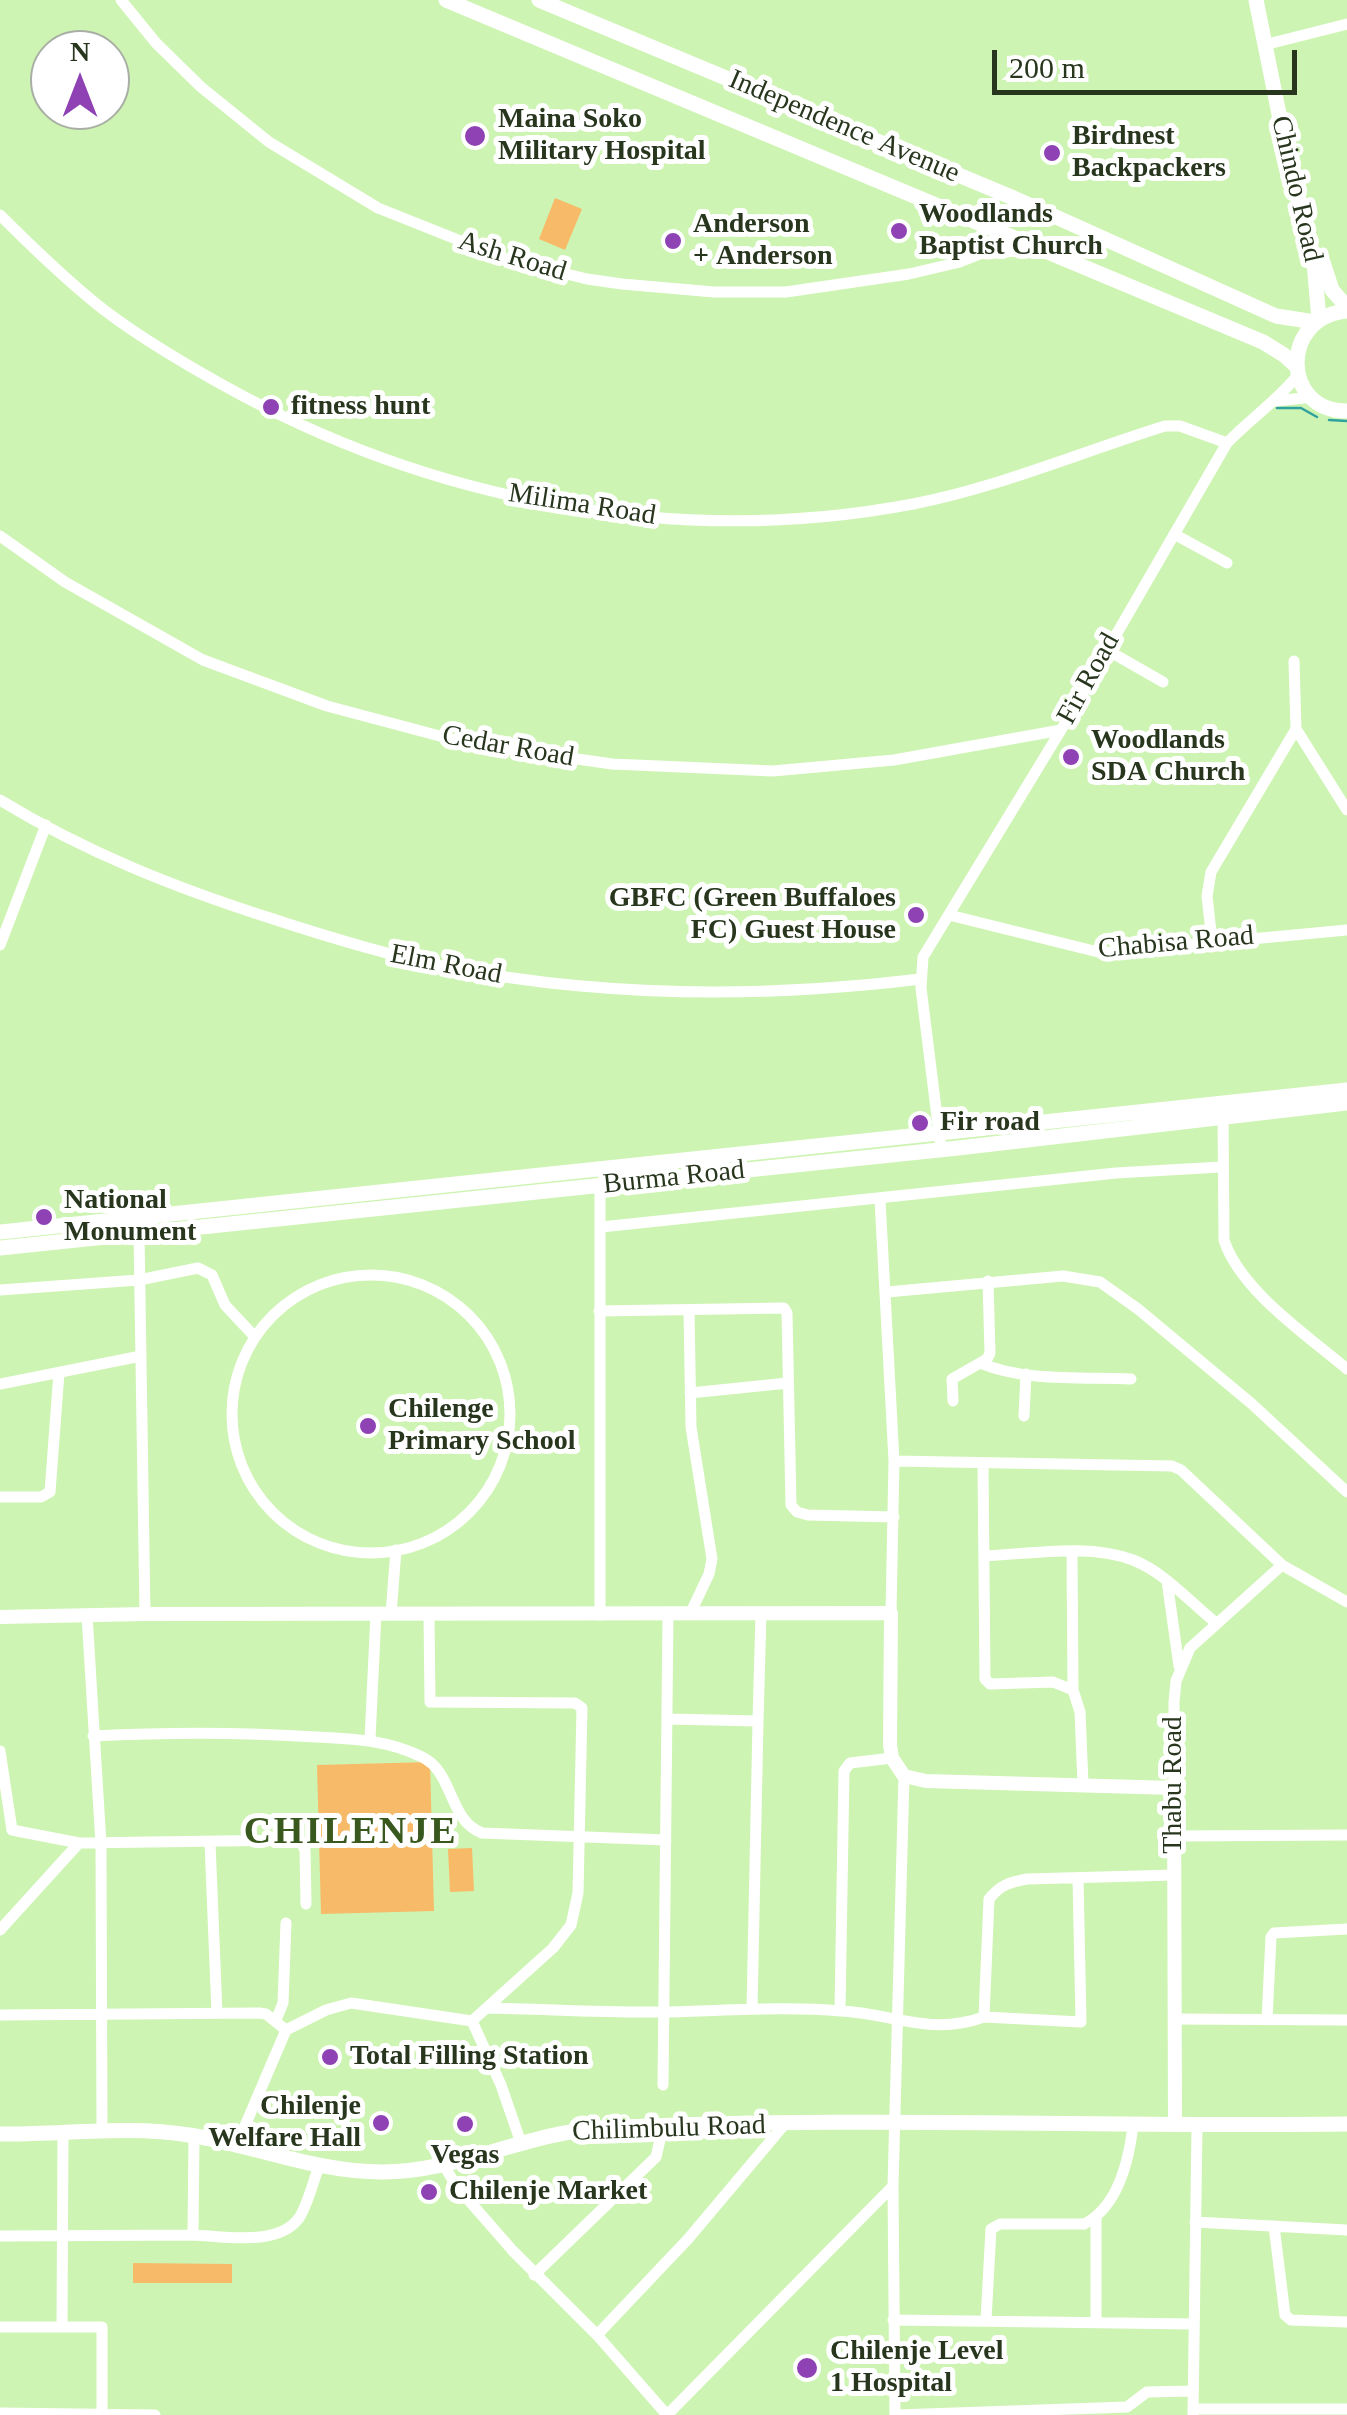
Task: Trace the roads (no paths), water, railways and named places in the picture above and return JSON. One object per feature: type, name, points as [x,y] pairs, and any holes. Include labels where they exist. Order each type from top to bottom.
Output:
[{"type":"main road","name":"Independence Avenue","points":[[446,0],[1262,342],[1284,354],[1297,371]]},
{"type":"main road","name":"Independence Avenue","points":[[540,0],[1016,199],[1276,316],[1317,321]]},
{"type":"main road","name":"Chindo Road","points":[[1259,0],[1314,262],[1317,321]]},
{"type":"main road","name":"Chindo Road","points":[[1267,44],[1322,261],[1332,290],[1347,309]]},
{"type":"main road","points":[[1347,309],[1317,321],[1302,337],[1297,371],[1312,397],[1324,407],[1347,412]]},
{"type":"main road","name":"Burma Road","points":[[0,1248],[600,1186],[1223,1110],[1347,1090]]},
{"type":"main road","name":"Burma Road","points":[[1223,1110],[1347,1104]]},
{"type":"main road","name":"Burma Road","points":[[0,1232],[941,1142]]},
{"type":"main road","name":"Chilimbulu Road","points":[[0,2134],[152,2131],[194,2136],[319,2166],[380,2172],[442,2164],[582,2130],[784,2124],[1347,2124]]},
{"type":"street","name":"Ash Road","points":[[121,0],[156,43],[201,87],[268,142],[366,202],[506,259],[622,284],[714,292],[786,292],[876,281],[1022,248],[1043,249]]},
{"type":"street","points":[[1267,44],[1347,24]]},
{"type":"street","points":[[980,256],[992,249],[1016,199]]},
{"type":"street","name":"Milima Road","points":[[0,215],[96,304],[191,367],[254,402],[342,444],[436,478],[586,511],[694,520],[858,513],[954,496],[1012,480],[1165,426],[1180,426],[1227,443]]},
{"type":"street","name":"Fir Road","points":[[941,1142],[921,979],[924,957],[1227,443],[1276,402],[1297,371]]},
{"type":"street","points":[[1276,402],[1312,397]]},
{"type":"street","points":[[1174,534],[1226,563]]},
{"type":"street","name":"Cedar Road","points":[[0,536],[88,596],[203,660],[327,706],[466,743],[612,764],[773,771],[894,760],[1061,730]]},
{"type":"street","points":[[1107,650],[1162,682]]},
{"type":"street","points":[[1294,661],[1296,729],[1347,810]]},
{"type":"street","points":[[1212,940],[1207,896],[1210,872],[1296,729]]},
{"type":"street","name":"Elm Road","points":[[0,800],[136,871],[189,892],[333,938],[444,967],[571,984],[692,991],[826,989],[921,979]]},
{"type":"street","points":[[0,946],[46,825]]},
{"type":"street","name":"Chabisa Road","points":[[949,915],[1102,953],[1347,930]]},
{"type":"street","points":[[1223,1110],[1224,1240],[1235,1266],[1347,1369]]},
{"type":"street","points":[[601,1227],[1116,1173],[1222,1168]]},
{"type":"street","points":[[600,1186],[600,1615]]},
{"type":"street","points":[[880,1200],[888,1292],[894,1461],[890,1745],[892,1758],[904,1776],[893,2186],[896,2415],[1127,2407],[1147,2392],[1194,2392]]},
{"type":"street","points":[[139,1234],[145,1614]]},
{"type":"street","points":[[0,1290],[139,1280],[198,1268],[212,1275],[225,1305],[255,1337]]},
{"type":"street","points":[[386,1276],[423,1285],[456,1304],[492,1346],[506,1381],[510,1418],[497,1473],[476,1504],[448,1529],[414,1545],[396,1550],[352,1551],[311,1538],[275,1514],[249,1480],[237,1450],[232,1418],[237,1376],[255,1337],[280,1309],[312,1288],[348,1277],[386,1276]]},
{"type":"street","points":[[888,1292],[1062,1276],[1100,1282],[1238,1392],[1347,1492]]},
{"type":"street","points":[[953,1402],[952,1379],[990,1353],[988,1281]]},
{"type":"street","points":[[599,1311],[784,1308],[790,1505],[808,1515],[894,1517]]},
{"type":"street","points":[[689,1310],[694,1455],[712,1559],[690,1614]]},
{"type":"street","points":[[0,1384],[141,1356]]},
{"type":"street","points":[[980,1363],[1026,1374],[1131,1379]]},
{"type":"street","points":[[0,1497],[41,1498],[50,1492],[58,1373]]},
{"type":"street","points":[[1024,1416],[1026,1374]]},
{"type":"street","points":[[690,1393],[788,1383]]},
{"type":"street","points":[[894,1461],[1172,1466],[1282,1565],[1347,1602]]},
{"type":"street","points":[[984,1464],[986,1682],[1054,1682],[1073,1690]]},
{"type":"street","points":[[370,1739],[383,1614],[396,1550]]},
{"type":"street","points":[[1072,1552],[1073,1690],[1080,1712],[1083,1784]]},
{"type":"street","points":[[984,1556],[1110,1554],[1134,1561],[1167,1581],[1215,1622]]},
{"type":"street","name":"Thabu Road","points":[[1175,2124],[1174,1702],[1180,1670],[1190,1648],[1215,1622],[1282,1565]]},
{"type":"street","points":[[1167,1581],[1180,1670]]},
{"type":"street","points":[[752,2010],[761,1613]]},
{"type":"street","points":[[0,1618],[145,1614],[891,1613]]},
{"type":"street","points":[[236,2147],[286,2030],[326,2010],[352,2003],[472,2021],[554,1948],[571,1924],[578,1893],[580,1704],[430,1702],[429,1614]]},
{"type":"street","points":[[663,2085],[668,1614]]},
{"type":"street","points":[[88,1615],[102,1844],[102,2132]]},
{"type":"street","points":[[668,1719],[758,1721]]},
{"type":"street","points":[[93,1736],[223,1731],[370,1739],[407,1749],[434,1763],[454,1804],[475,1830],[666,1840]]},
{"type":"street","points":[[0,1751],[6,1831],[102,1844],[294,1840],[301,1842],[304,1850],[306,1904]]},
{"type":"street","points":[[840,2010],[844,1771],[850,1763],[892,1758]]},
{"type":"street","points":[[904,1776],[926,1781],[1174,1788]]},
{"type":"street","points":[[1174,1836],[1347,1835]]},
{"type":"street","points":[[0,1930],[80,1843]]},
{"type":"street","points":[[210,1843],[217,2013]]},
{"type":"street","points":[[984,2017],[989,1899],[997,1889],[1010,1882],[1174,1875]]},
{"type":"street","points":[[487,2008],[661,2012],[840,2010],[898,2017],[936,2027],[984,2017],[1080,2022],[1078,1878]]},
{"type":"street","points":[[276,2020],[283,2003],[286,1923]]},
{"type":"street","points":[[1267,2020],[1274,1933],[1347,1929]]},
{"type":"street","points":[[0,2016],[259,2013],[276,2020],[286,2030]]},
{"type":"street","points":[[1174,2019],[1347,2020]]},
{"type":"street","points":[[472,2021],[502,2085],[521,2143]]},
{"type":"street","points":[[596,2335],[688,2239],[784,2124]]},
{"type":"street","points":[[986,2320],[988,2236],[995,2225],[1071,2226],[1096,2218],[1127,2163],[1134,2125]]},
{"type":"street","points":[[1197,2126],[1193,2412],[1347,2409]]},
{"type":"street","points":[[534,2274],[656,2157],[663,2127]]},
{"type":"street","points":[[62,2327],[63,2134]]},
{"type":"street","points":[[194,2136],[194,2235]]},
{"type":"street","points":[[442,2164],[456,2187],[667,2415],[893,2186]]},
{"type":"street","points":[[0,2236],[268,2236],[282,2232],[300,2216],[319,2166]]},
{"type":"street","points":[[1096,2218],[1096,2321]]},
{"type":"street","points":[[1195,2222],[1347,2230]]},
{"type":"street","points":[[1274,2226],[1285,2315],[1291,2320],[1347,2322]]},
{"type":"street","points":[[893,2320],[1194,2324]]},
{"type":"street","points":[[0,2327],[102,2327],[102,2414]]},
{"type":"street","points":[[0,2413],[155,2415]]},
{"type":"waterway","points":[[1277,408],[1301,408],[1317,417]]},
{"type":"waterway","points":[[1329,420],[1347,421]]},
{"type":"place","name":"Maina Soko Military Hospital","points":[[475,136]]},
{"type":"place","name":"Birdnest Backpackers","points":[[1052,153]]},
{"type":"place","name":"Woodlands Baptist Church","points":[[899,231]]},
{"type":"place","name":"Anderson + Anderson","points":[[673,241]]},
{"type":"place","name":"fitness hunt","points":[[271,407]]},
{"type":"place","name":"Woodlands SDA Church","points":[[1071,757]]},
{"type":"place","name":"GBFC (Green Buffaloes FC) Guest House","points":[[916,915]]},
{"type":"place","name":"Fir road","points":[[920,1123]]},
{"type":"place","name":"National Monument","points":[[44,1217]]},
{"type":"place","name":"Chilenge Primary School","points":[[368,1426]]},
{"type":"place","name":"Total Filling Station","points":[[330,2057]]},
{"type":"place","name":"Chilenje Welfare Hall","points":[[381,2123]]},
{"type":"place","name":"Vegas","points":[[465,2124]]},
{"type":"place","name":"Chilenje Market","points":[[429,2192]]},
{"type":"place","name":"Chilenje Level 1 Hospital","points":[[807,2368]]},
{"type":"district","name":"CHILENJE","points":[[351,1833]]}]
